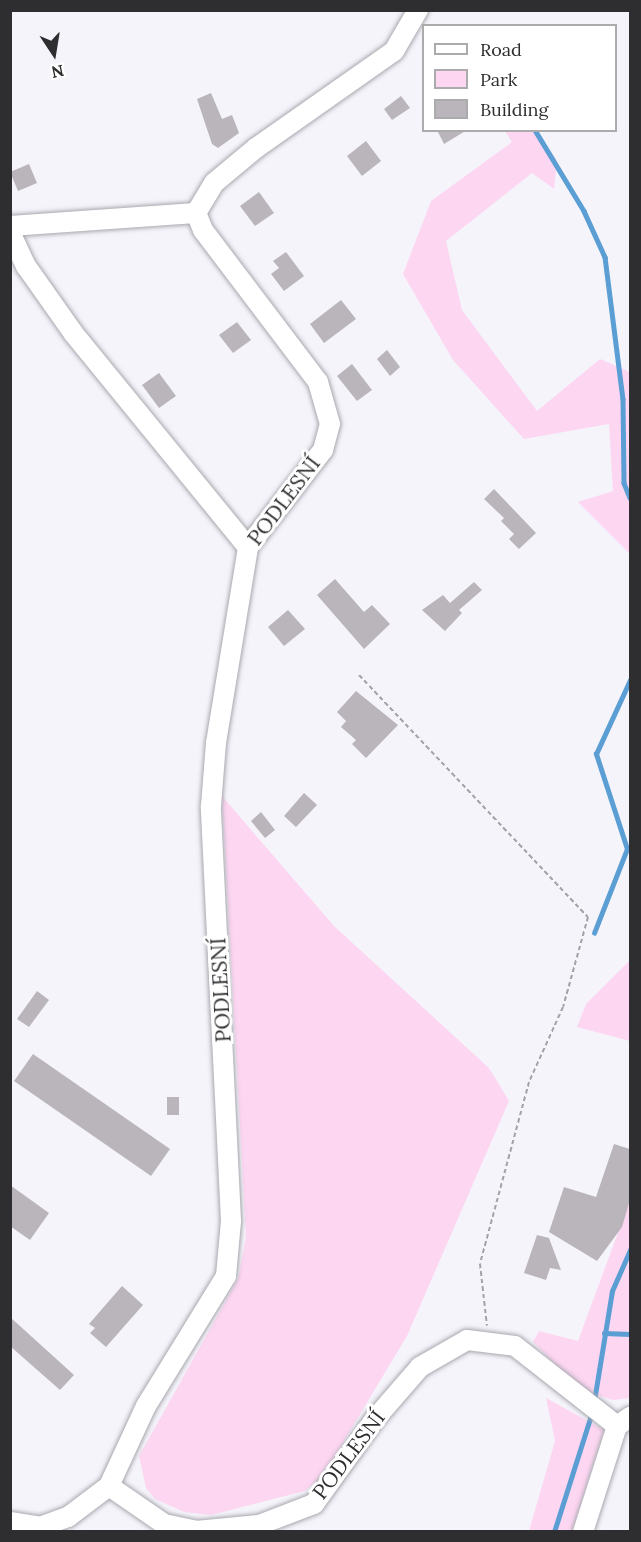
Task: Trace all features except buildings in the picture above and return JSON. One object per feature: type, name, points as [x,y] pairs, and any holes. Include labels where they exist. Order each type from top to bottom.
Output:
[{"type":"street","points":[[10,226],[196,213],[214,183],[256,148],[394,51],[415,22],[418,10]]},
{"type":"street","name":"PODLESNÍ","points":[[196,213],[202,231],[318,382],[328,405],[330,424],[323,450],[248,547],[216,743],[212,806],[231,1221],[226,1276],[146,1406],[109,1486],[164,1524],[196,1531],[259,1525],[314,1504],[375,1419],[420,1367],[467,1340],[515,1346],[624,1422],[583,1532]]},
{"type":"street","points":[[10,232],[26,266],[74,334],[248,547]]},
{"type":"street","points":[[10,1522],[40,1527],[68,1517],[109,1486]]},
{"type":"path","points":[[359,675],[588,917],[563,1007],[529,1082],[480,1264],[489,1343]]},
{"type":"green space","points":[[506,132],[538,132],[557,161],[554,189],[532,173],[446,241],[462,310],[537,411],[600,359],[630,372],[630,554],[578,502],[613,491],[609,424],[524,439],[453,360],[403,274],[431,201],[512,142]]},
{"type":"green space","points":[[222,796],[334,926],[489,1068],[509,1101],[407,1336],[324,1474],[305,1491],[211,1515],[184,1512],[155,1499],[146,1488],[139,1456],[238,1279],[246,1237]]},
{"type":"green space","points":[[630,960],[630,1041],[577,1027],[586,1004]]},
{"type":"green space","points":[[630,1200],[630,1398],[613,1400],[581,1390],[533,1342],[539,1331],[578,1341]]},
{"type":"green space","points":[[546,1398],[604,1430],[572,1531],[529,1531],[555,1441]]},
{"type":"waterway","points":[[536,132],[584,211],[605,257],[623,399],[624,483],[630,498]]},
{"type":"waterway","points":[[594,933],[627,849],[596,754],[630,680]]},
{"type":"waterway","points":[[594,1401],[612,1291],[630,1250]]},
{"type":"waterway","points":[[604,1333],[630,1334]]},
{"type":"waterway","points":[[554,1532],[592,1412]]}]
